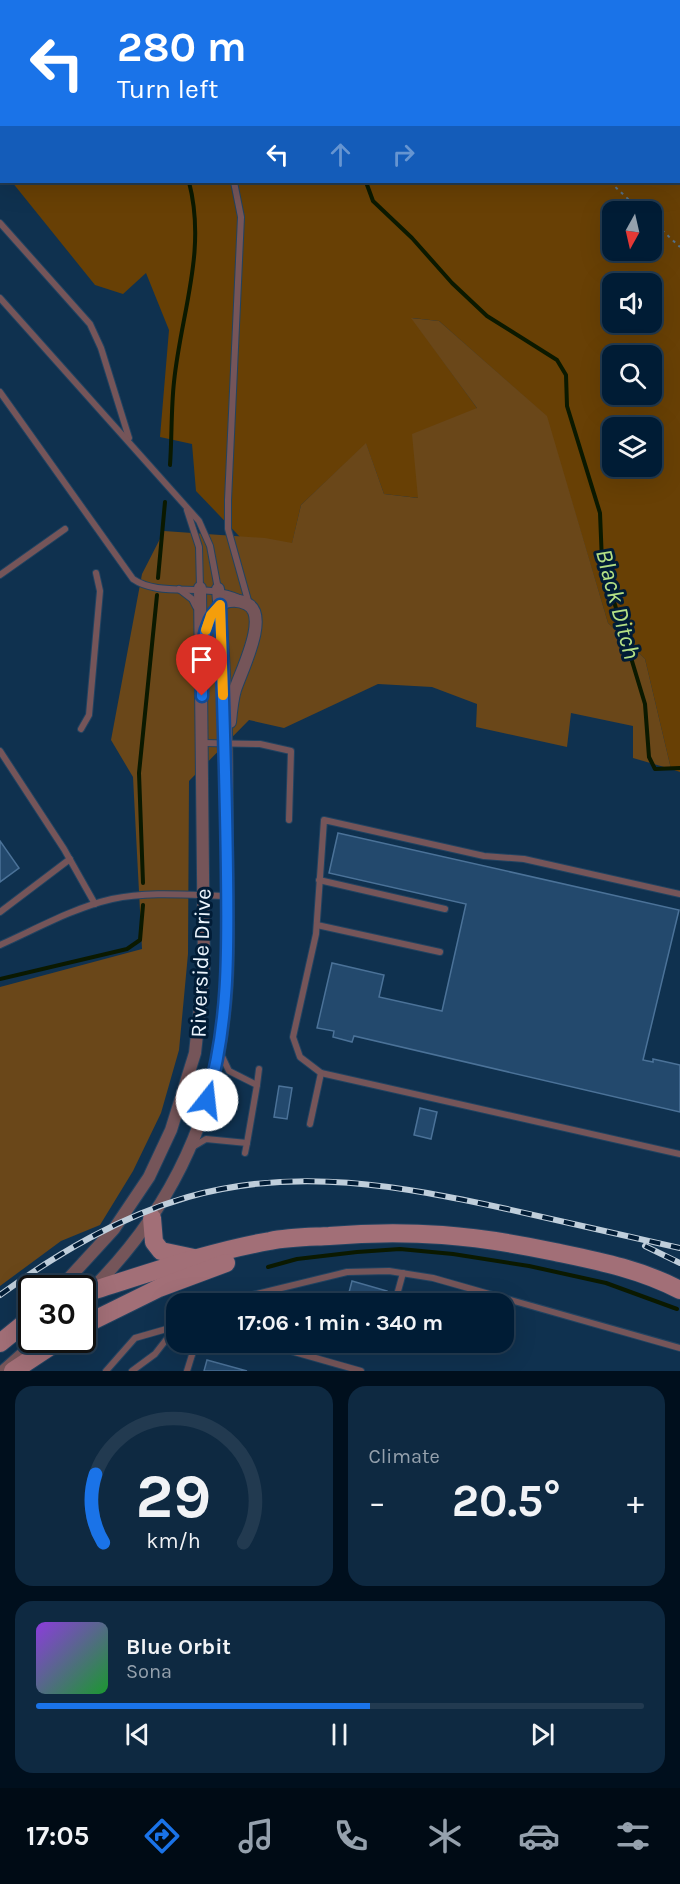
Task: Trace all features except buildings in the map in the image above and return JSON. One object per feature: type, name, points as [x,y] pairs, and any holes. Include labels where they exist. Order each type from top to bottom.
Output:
[{"type":"main road","points":[[152,1218],[154,1242],[161,1251],[173,1256],[201,1258]]},
{"type":"main road","points":[[96,1291],[201,1258],[273,1240],[383,1231],[421,1232],[502,1240],[626,1268],[680,1290]]},
{"type":"main road","points":[[96,1318],[183,1278],[256,1254],[332,1236]]},
{"type":"main road","points":[[0,1343],[18,1327]]},
{"type":"main road","points":[[13,1371],[40,1353]]},
{"type":"street","name":"Riverside Drive","points":[[72,1275],[100,1246],[125,1214],[157,1162],[177,1113],[195,1053],[204,969],[200,588]]},
{"type":"street","name":"Riverside Drive","points":[[96,1283],[120,1258],[152,1218],[173,1185],[191,1149],[220,1051],[226,996],[227,896],[226,744],[218,589]]},
{"type":"street","points":[[202,648],[207,623],[220,605],[235,601],[250,605],[256,613],[257,624],[236,688],[226,744]]},
{"type":"street","points":[[3,1371],[23,1353]]},
{"type":"lane","points":[[234,183],[241,217],[228,529],[250,605]]},
{"type":"lane","points":[[0,223],[90,324],[101,348],[130,441]]},
{"type":"lane","points":[[0,298],[199,520],[207,537],[218,589]]},
{"type":"lane","points":[[0,392],[129,575],[144,585],[218,589],[250,605]]},
{"type":"lane","points":[[184,504],[199,547],[200,588]]},
{"type":"lane","points":[[0,575],[65,529]]},
{"type":"lane","points":[[81,729],[89,715],[100,591],[96,573]]},
{"type":"lane","points":[[178,588],[192,599],[199,620]]},
{"type":"lane","points":[[203,743],[260,744],[291,750],[289,820]]},
{"type":"lane","points":[[0,752],[70,859],[95,904]]},
{"type":"lane","points":[[680,894],[524,859],[484,856],[324,820],[317,925],[293,1037],[300,1057],[321,1073],[680,1154]]},
{"type":"lane","points":[[0,912],[70,859]]},
{"type":"lane","points":[[319,880],[445,909]]},
{"type":"lane","points":[[0,945],[95,904],[144,895],[227,896]]},
{"type":"lane","points":[[317,925],[440,952]]},
{"type":"lane","points":[[220,1051],[229,1071],[257,1085]]},
{"type":"lane","points":[[245,1153],[259,1070]]},
{"type":"lane","points":[[310,1124],[321,1073]]},
{"type":"lane","points":[[191,1149],[206,1139],[247,1143]]},
{"type":"lane","points":[[260,1293],[347,1272],[403,1273],[450,1282],[680,1348]]},
{"type":"lane","points":[[398,1293],[403,1273]]},
{"type":"lane","points":[[106,1371],[135,1338],[166,1329]]},
{"type":"lane","points":[[132,1371],[155,1354],[166,1340]]},
{"type":"lane","points":[[187,1371],[193,1353]]},
{"type":"lane","points":[[298,1353],[361,1371]]},
{"type":"path","points":[[611,183],[630,201]]},
{"type":"path","points":[[662,230],[680,247]]},
{"type":"shaded area","points":[[0,183],[680,183],[680,1371],[0,1371]]},
{"type":"shaded area","points":[[13,183],[680,183],[680,772],[671,769],[645,659],[608,623],[546,416],[439,321],[412,318],[477,408],[419,498],[384,494],[366,444],[301,505],[292,544],[240,537],[196,491],[192,444],[160,437],[169,330],[146,273],[123,294],[95,285]]},
{"type":"shaded area","points":[[411,318],[439,321],[547,416],[608,623],[645,659],[671,769],[633,758],[633,726],[571,713],[567,747],[476,727],[477,704],[432,687],[378,684],[284,728],[249,720],[189,781],[188,954],[179,1050],[161,1113],[133,1171],[100,1225],[61,1241],[0,1286],[0,987],[142,949],[133,777],[111,740],[142,574],[164,531],[265,538],[292,543],[301,505],[366,443],[384,494],[418,498],[412,434],[477,408]]},
{"type":"waterway","points":[[170,465],[174,382],[194,257],[194,208],[189,183]]},
{"type":"waterway","name":"Black Ditch","points":[[366,183],[373,201],[412,238],[452,283],[487,316],[557,360],[566,375],[567,406],[600,513],[602,562],[645,704],[649,757],[655,769],[680,768]]},
{"type":"waterway","points":[[158,578],[165,502]]},
{"type":"waterway","points":[[143,883],[139,773],[157,595]]},
{"type":"waterway","points":[[0,979],[127,949],[140,940],[143,905]]},
{"type":"waterway","points":[[268,1267],[297,1259],[357,1252],[400,1249],[453,1254],[529,1266],[606,1283],[677,1309]]},
{"type":"railway","points":[[0,1295],[44,1265],[90,1238],[162,1205],[229,1188],[269,1183],[309,1181],[348,1183],[427,1193],[680,1248]]},
{"type":"railway","points":[[645,1246],[680,1263]]},
{"type":"slow traffic","points":[[206,630],[211,615],[220,605],[223,695]]},
{"type":"route","points":[[202,696],[202,648],[207,623],[220,605],[226,744],[227,976],[220,1051],[207,1100]]}]
